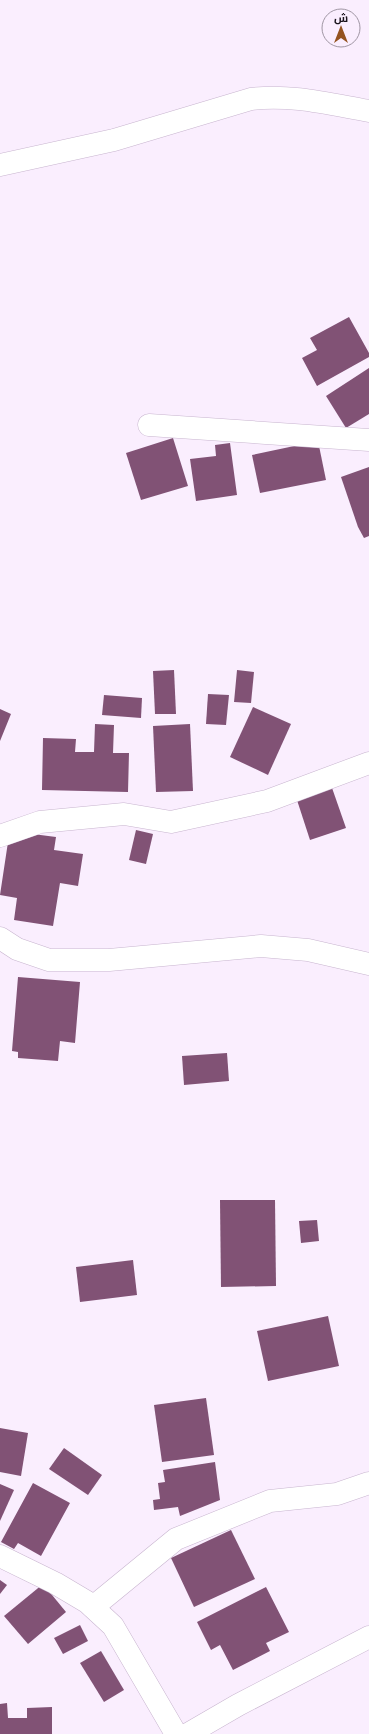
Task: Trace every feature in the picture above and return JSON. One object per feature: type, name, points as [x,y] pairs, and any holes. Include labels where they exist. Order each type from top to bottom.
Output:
[{"type":"street","points":[[0,165],[114,140],[251,99],[274,96],[294,98],[369,111]]},
{"type":"street","points":[[149,424],[369,440]]},
{"type":"street","points":[[0,836],[40,822],[124,814],[171,822],[268,801],[369,763]]},
{"type":"street","points":[[0,938],[17,949],[49,960],[109,960],[261,946],[308,950],[369,964]]},
{"type":"street","points":[[93,1607],[176,1539],[270,1501],[337,1494],[369,1483]]},
{"type":"street","points":[[0,1556],[55,1583],[93,1607],[113,1626],[176,1734]]},
{"type":"street","points":[[188,1734],[238,1705],[369,1637]]},
{"type":"building","points":[[349,317],[369,353],[369,357],[317,386],[302,358],[317,350],[310,338]]},
{"type":"building","points":[[369,368],[369,414],[346,428],[326,396]]},
{"type":"building","points":[[173,438],[188,486],[141,500],[126,453]]},
{"type":"building","points":[[318,441],[326,480],[260,493],[252,455]]},
{"type":"building","points":[[230,443],[237,495],[196,501],[190,459],[216,456],[215,445]]},
{"type":"building","points":[[369,467],[369,536],[364,538],[358,527],[341,477]]},
{"type":"building","points":[[174,670],[176,714],[155,714],[153,671]]},
{"type":"building","points":[[237,670],[254,672],[251,703],[234,702]]},
{"type":"building","points":[[208,694],[229,695],[226,725],[206,724]]},
{"type":"building","points":[[104,695],[142,698],[141,718],[102,715]]},
{"type":"building","points":[[253,707],[291,724],[268,775],[230,757]]},
{"type":"building","points":[[0,709],[11,714],[0,741]]},
{"type":"building","points":[[95,724],[114,725],[113,753],[129,753],[128,792],[42,790],[43,738],[76,739],[75,752],[94,752]]},
{"type":"building","points":[[190,724],[193,791],[156,792],[153,726]]},
{"type":"building","points":[[331,785],[346,828],[310,840],[296,797]]},
{"type":"building","points":[[136,830],[153,834],[146,864],[129,860]]},
{"type":"building","points":[[25,833],[56,837],[54,850],[83,854],[78,886],[60,883],[53,926],[14,920],[17,898],[0,895],[8,842]]},
{"type":"building","points":[[18,977],[80,982],[75,1043],[60,1041],[58,1061],[18,1058],[18,1052],[12,1051]]},
{"type":"building","points":[[227,1053],[229,1081],[184,1085],[182,1056]]},
{"type":"building","points":[[220,1200],[275,1200],[276,1286],[221,1287]]},
{"type":"building","points":[[317,1220],[319,1241],[301,1243],[299,1221]]},
{"type":"building","points":[[133,1260],[137,1295],[80,1302],[76,1267]]},
{"type":"building","points":[[328,1316],[339,1366],[268,1381],[257,1331]]},
{"type":"building","points":[[206,1398],[214,1455],[162,1462],[154,1405]]},
{"type":"building","points":[[0,1428],[28,1433],[21,1476],[0,1472]]},
{"type":"building","points":[[64,1448],[102,1475],[88,1495],[49,1469]]},
{"type":"building","points":[[215,1462],[220,1500],[180,1516],[178,1507],[154,1510],[153,1500],[160,1499],[158,1483],[165,1482],[163,1470]]},
{"type":"building","points":[[33,1483],[70,1503],[41,1556],[18,1543],[14,1549],[1,1542]]},
{"type":"building","points":[[0,1484],[14,1490],[0,1521]]},
{"type":"building","points":[[231,1530],[255,1579],[194,1607],[171,1558]]},
{"type":"building","points":[[0,1580],[7,1585],[0,1594]]},
{"type":"building","points":[[43,1584],[66,1612],[28,1644],[4,1616]]},
{"type":"building","points":[[266,1587],[289,1632],[266,1643],[270,1651],[233,1670],[220,1645],[211,1650],[197,1622]]},
{"type":"building","points":[[80,1625],[88,1641],[63,1654],[54,1638]]},
{"type":"building","points":[[101,1651],[124,1690],[104,1702],[80,1663]]},
{"type":"building","points":[[7,1703],[8,1718],[27,1718],[27,1708],[52,1707],[52,1734],[0,1734],[0,1704]]}]
